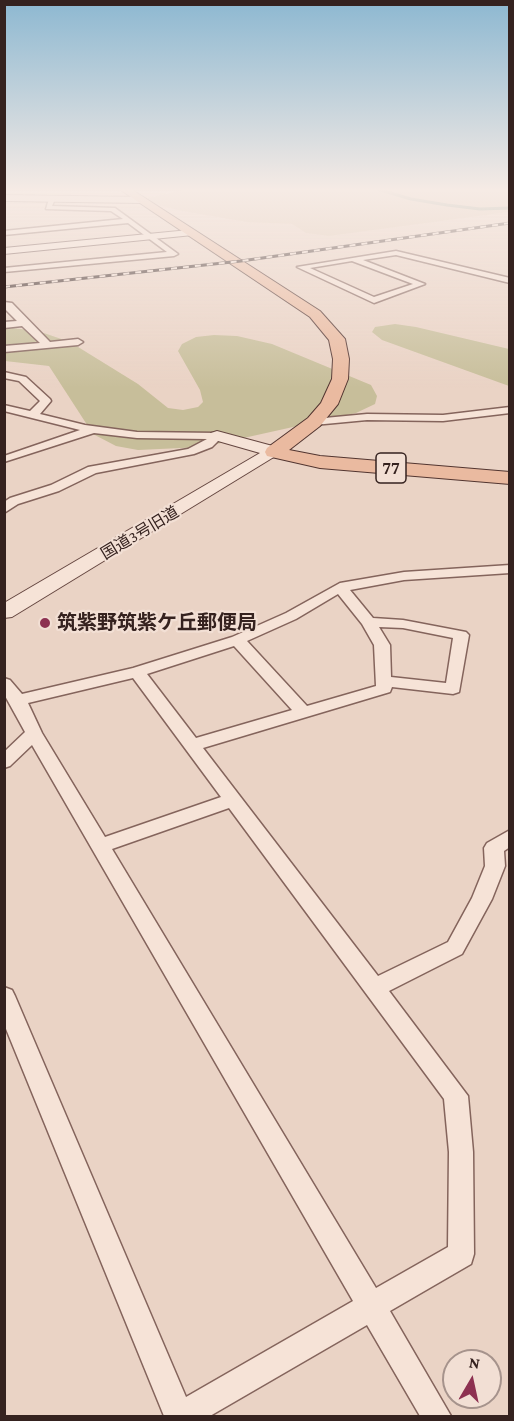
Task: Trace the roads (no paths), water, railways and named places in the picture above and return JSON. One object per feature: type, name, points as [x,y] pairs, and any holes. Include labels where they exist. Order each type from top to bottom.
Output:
[{"type":"main road","points":[[225,255],[315,314],[337,339],[340,379],[329,404],[314,422],[274,452]]},
{"type":"main road","name":"77","points":[[274,452],[320,462],[510,478]]},
{"type":"street","points":[[4,270],[160,255]]},
{"type":"street","points":[[353,259],[421,284],[374,300],[301,267],[353,259],[379,255]]},
{"type":"street","points":[[405,255],[510,281]]},
{"type":"street","points":[[4,305],[9,305],[24,323],[48,345]]},
{"type":"street","points":[[4,325],[24,323]]},
{"type":"street","points":[[4,349],[78,342]]},
{"type":"street","points":[[4,375],[22,379],[46,401],[33,415]]},
{"type":"street","points":[[4,408],[94,429],[136,435],[217,436],[274,452]]},
{"type":"street","points":[[314,422],[367,417],[443,418],[510,410]]},
{"type":"street","points":[[7,459],[94,429]]},
{"type":"street","points":[[4,509],[17,500],[56,488],[92,470],[134,460],[190,452],[208,446],[217,436]]},
{"type":"street","name":"国道3号旧道","points":[[4,612],[274,452]]},
{"type":"street","points":[[4,495],[17,500]]},
{"type":"street","points":[[436,1416],[11,691],[137,672],[237,640],[291,616],[340,587],[404,576],[510,569]]},
{"type":"street","points":[[192,745],[384,689],[382,645],[369,622],[340,587]]},
{"type":"street","points":[[369,622],[403,624],[461,635],[453,689],[384,681]]},
{"type":"street","points":[[237,640],[303,712]]},
{"type":"street","points":[[4,996],[181,1416],[461,1254],[460,1152],[456,1096],[137,672]]},
{"type":"street","points":[[4,762],[34,733]]},
{"type":"street","points":[[101,846],[233,800]]},
{"type":"street","points":[[374,988],[455,948],[482,899],[495,866],[494,848],[510,837]]},
{"type":"railway","points":[[4,287],[281,255]]},
{"type":"place","name":"筑紫野筑紫ケ丘郵便局","points":[[45,623]]}]
